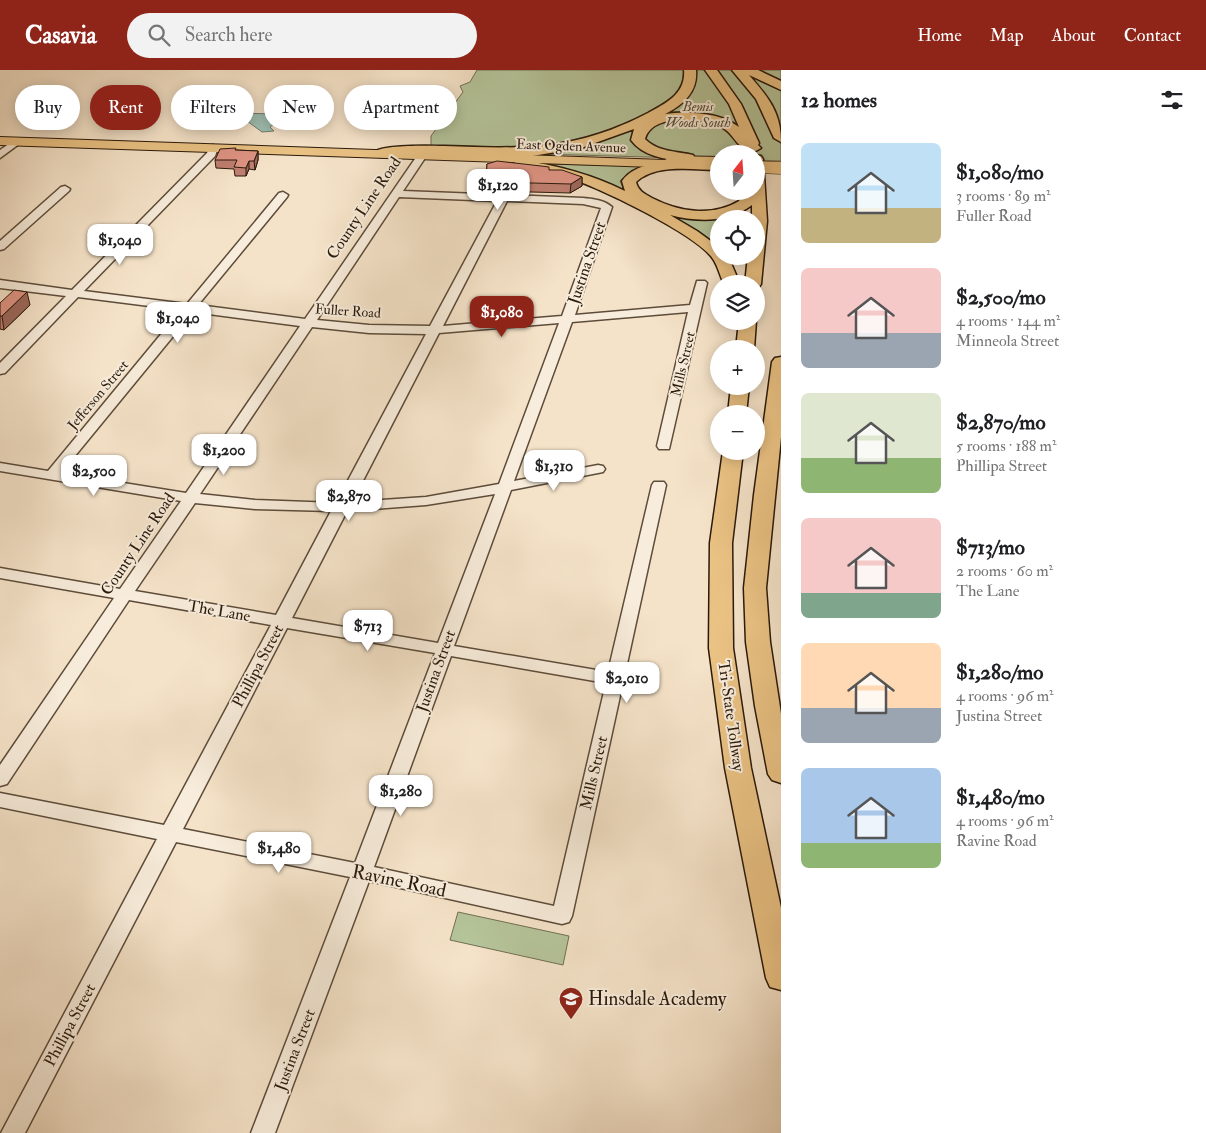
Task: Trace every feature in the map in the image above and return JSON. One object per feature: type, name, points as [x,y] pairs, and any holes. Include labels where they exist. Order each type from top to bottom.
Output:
[{"type":"highway","points":[[380,154],[419,150],[524,152],[560,149],[587,143],[654,115],[673,104],[687,89],[691,76],[690,70]]},
{"type":"highway","points":[[711,70],[735,104],[750,145]]},
{"type":"highway","points":[[738,70],[762,98],[781,138]]},
{"type":"highway","points":[[748,70],[781,86]]},
{"type":"highway","points":[[710,160],[676,157],[654,151],[638,140],[639,132],[647,124],[659,119],[695,117],[726,125],[737,132],[744,145]]},
{"type":"highway","points":[[448,157],[459,160],[544,168],[593,180],[692,234],[710,247]]},
{"type":"highway","points":[[710,166],[646,170],[632,176],[629,181],[629,187],[634,193],[654,205],[673,211],[697,214],[735,210],[747,200]]},
{"type":"highway","points":[[781,362],[764,495],[755,588],[759,651],[767,706],[781,774]]},
{"type":"highway","name":"Tri-State Tollway","points":[[732,460],[721,542],[721,648],[738,768],[781,978]]},
{"type":"main road","name":"East Ogden Avenue","points":[[0,141],[172,147],[211,139],[262,150],[710,166]]},
{"type":"main road","name":"East Ogden Avenue","points":[[422,155],[436,153],[710,161]]},
{"type":"main road","points":[[765,162],[781,163]]},
{"type":"main road","points":[[765,164],[781,168]]},
{"type":"street","points":[[0,370],[212,153],[211,139]]},
{"type":"street","points":[[0,154],[16,142]]},
{"type":"street","name":"County Line Road","points":[[0,779],[7,759],[125,595],[422,155]]},
{"type":"street","points":[[0,247],[66,189]]},
{"type":"street","points":[[394,194],[503,199]]},
{"type":"street","name":"Jefferson Street","points":[[52,475],[283,195]]},
{"type":"street","name":"Justina Street","points":[[263,1133],[362,872],[607,207],[598,203],[583,201],[503,199]]},
{"type":"street","name":"Phillipa Street","points":[[13,1133],[503,199]]},
{"type":"street","name":"Mills Street","points":[[664,446],[701,283]]},
{"type":"street","name":"Fuller Road","points":[[0,284],[369,329],[434,330],[696,308]]},
{"type":"street","points":[[0,467],[192,497],[274,506],[341,507],[417,502],[598,468]]},
{"type":"street","name":"Mills Street","points":[[562,916],[659,484]]},
{"type":"street","name":"The Lane","points":[[0,573],[616,679]]},
{"type":"street","name":"Ravine Road","points":[[0,800],[362,872],[562,916]]},
{"type":"green space","name":"Bemis Woods South","points":[[477,70],[781,70],[781,161],[765,160],[765,145],[710,145],[710,159],[539,154],[431,148],[431,136],[435,130],[457,130],[457,100],[463,92],[460,86],[470,82]]},
{"type":"green space","points":[[542,164],[647,166],[628,173],[620,181],[623,188],[620,189],[589,176]]},
{"type":"green space","points":[[664,212],[710,212],[710,242]]},
{"type":"green space","points":[[458,912],[569,936],[563,965],[450,940]]},
{"type":"water","points":[[254,113],[264,114],[264,130],[274,131],[262,132],[254,126]]},
{"type":"building","points":[[236,148],[235,150],[258,151],[254,161],[249,161],[246,168],[234,167],[237,160],[215,160],[220,149]]},
{"type":"building","points":[[497,161],[549,167],[549,170],[562,170],[582,177],[571,184],[492,182],[492,180],[486,180],[487,164]]},
{"type":"building","points":[[14,290],[27,292],[0,316],[0,303]]},
{"type":"place","name":"Hinsdale Academy","points":[[571,1020]]}]
